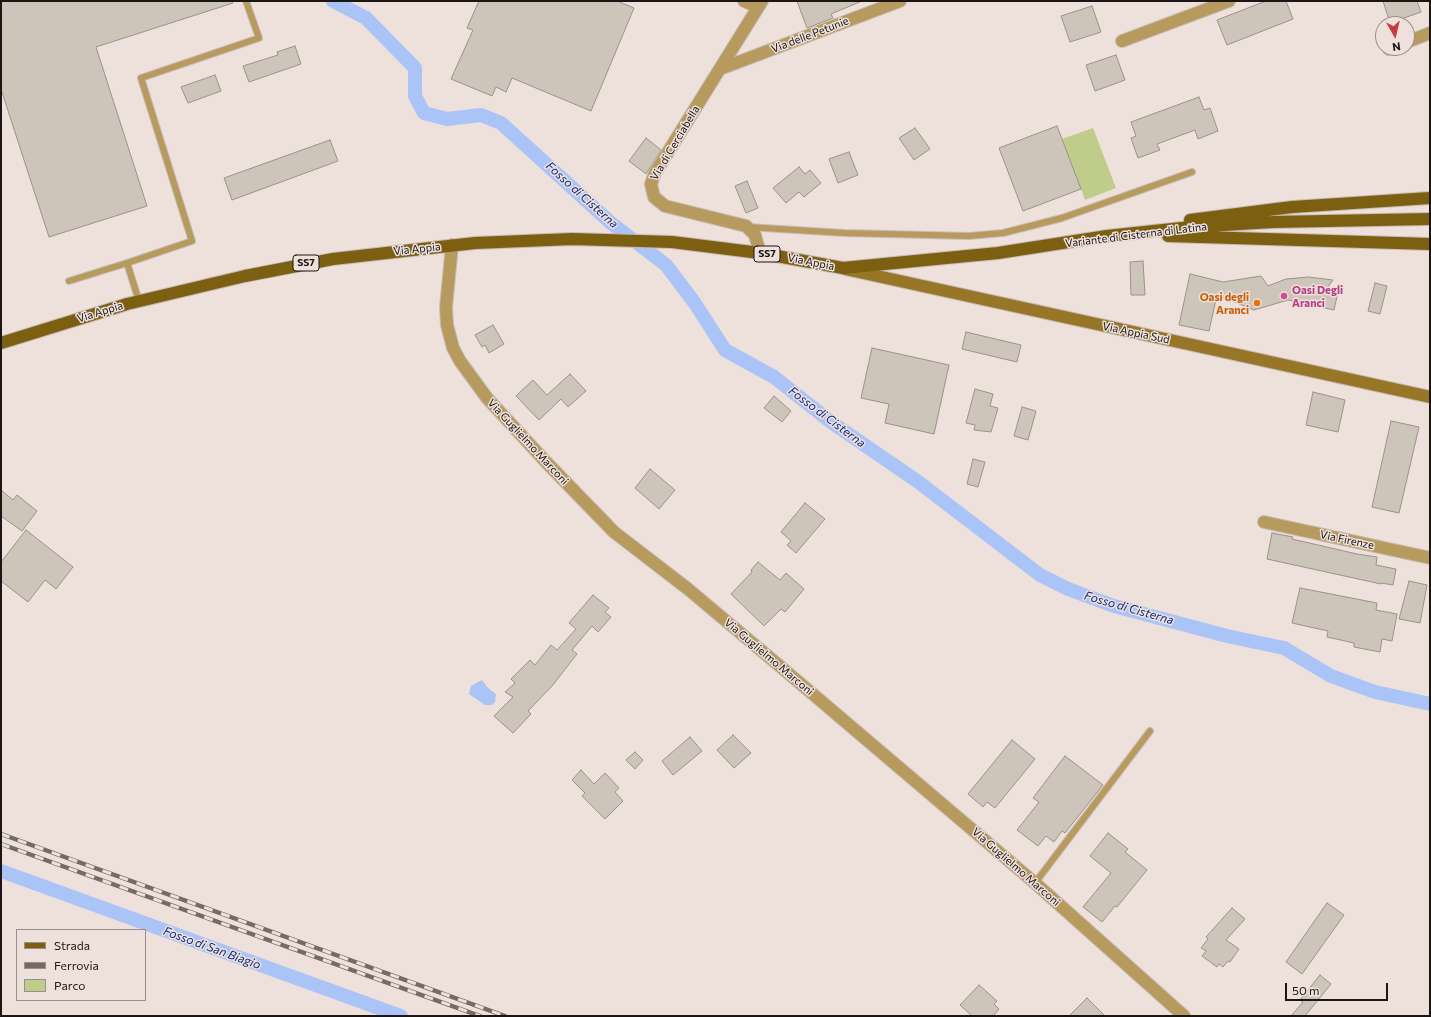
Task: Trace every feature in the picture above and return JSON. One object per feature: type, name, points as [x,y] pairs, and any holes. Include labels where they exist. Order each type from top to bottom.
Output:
[{"type":"main road","points":[[1107,236],[1192,219],[1242,212],[1318,205],[1430,198]]},
{"type":"main road","name":"Variante di Cisterna di Latina","points":[[843,268],[998,253],[1107,236],[1219,225],[1312,221],[1430,219]]},
{"type":"main road","points":[[1107,236],[1194,236],[1430,244]]},
{"type":"main road","name":"Via Appia","points":[[1,344],[139,301],[202,285],[311,262],[392,251],[452,245],[538,239],[690,243],[760,253],[843,268]]},
{"type":"main road","name":"Via Appia Sud","points":[[843,268],[1430,397]]},
{"type":"street","points":[[744,1],[760,4]]},
{"type":"street","name":"Via delle Petunie","points":[[720,69],[900,1]]},
{"type":"street","points":[[1122,41],[1229,1]]},
{"type":"street","name":"Via di Cerciabella","points":[[746,226],[665,206],[657,200],[650,188],[655,173],[760,4]]},
{"type":"street","points":[[1415,39],[1430,33]]},
{"type":"street","points":[[746,226],[755,235],[760,253]]},
{"type":"street","name":"Via Guglielmo Marconi","points":[[452,245],[446,307],[451,341],[460,361],[469,375],[509,424],[614,532],[707,605],[1035,883],[1184,1016]]},
{"type":"street","name":"Via Firenze","points":[[1264,522],[1430,558]]},
{"type":"lane","points":[[69,281],[192,241],[141,78],[259,38],[246,1]]},
{"type":"lane","points":[[746,226],[852,233],[969,236],[1003,233],[1062,218],[1192,172]]},
{"type":"lane","points":[[127,263],[139,301]]},
{"type":"lane","points":[[1035,883],[1150,731]]},
{"type":"green space","points":[[1093,128],[1116,188],[1085,200],[1062,139]]},
{"type":"water","points":[[482,680],[488,688],[496,694],[495,702],[492,705],[485,705],[469,694],[471,686]]},
{"type":"building","points":[[1,1],[232,1],[233,3],[96,47],[147,206],[49,237],[1,89]]},
{"type":"building","points":[[479,1],[617,1],[634,8],[591,111],[512,78],[506,92],[496,87],[492,96],[451,79],[473,30],[467,28]]},
{"type":"building","points":[[797,1],[862,1],[831,14],[833,18],[807,28]]},
{"type":"building","points":[[1266,1],[1286,1],[1293,19],[1227,45],[1217,20]]},
{"type":"building","points":[[1383,1],[1417,1],[1421,12],[1410,16],[1388,16]]},
{"type":"building","points":[[1092,6],[1101,32],[1070,42],[1061,16]]},
{"type":"building","points":[[295,46],[301,64],[249,82],[243,66],[278,55],[277,52]]},
{"type":"building","points":[[1116,55],[1125,80],[1095,91],[1086,65]]},
{"type":"building","points":[[215,75],[221,91],[188,103],[181,87]]},
{"type":"building","points":[[1199,97],[1204,110],[1210,108],[1218,131],[1198,139],[1195,130],[1157,144],[1160,150],[1138,158],[1131,138],[1136,136],[1131,122]]},
{"type":"building","points":[[1057,126],[1081,189],[1023,211],[999,148]]},
{"type":"building","points":[[915,128],[930,149],[914,160],[899,138]]},
{"type":"building","points":[[646,138],[661,150],[646,174],[629,161]]},
{"type":"building","points":[[330,140],[338,161],[232,200],[224,178]]},
{"type":"building","points":[[849,152],[858,175],[838,183],[829,159]]},
{"type":"building","points":[[799,167],[805,174],[810,170],[821,183],[804,197],[799,192],[786,203],[773,188]]},
{"type":"building","points":[[747,181],[758,208],[746,213],[735,186]]},
{"type":"building","points":[[1143,261],[1145,295],[1131,295],[1130,262]]},
{"type":"building","points":[[1190,274],[1223,282],[1261,276],[1268,286],[1286,279],[1308,277],[1333,280],[1327,288],[1338,292],[1334,310],[1288,300],[1254,310],[1217,295],[1209,331],[1179,325]]},
{"type":"building","points":[[1375,283],[1387,286],[1380,314],[1368,311]]},
{"type":"building","points":[[493,325],[504,344],[489,353],[485,345],[482,347],[475,335]]},
{"type":"building","points":[[966,332],[1021,345],[1017,362],[962,349]]},
{"type":"building","points":[[872,348],[949,365],[934,434],[885,423],[889,404],[861,398]]},
{"type":"building","points":[[570,374],[586,391],[568,407],[561,399],[539,420],[516,396],[533,380],[547,395]]},
{"type":"building","points":[[975,389],[993,394],[990,406],[998,408],[991,432],[974,430],[975,425],[966,423]]},
{"type":"building","points":[[1313,392],[1345,400],[1338,432],[1306,425]]},
{"type":"building","points":[[774,396],[791,411],[782,422],[764,408]]},
{"type":"building","points":[[1022,407],[1036,411],[1028,440],[1014,436]]},
{"type":"building","points":[[1391,421],[1419,427],[1399,513],[1372,507]]},
{"type":"building","points":[[973,459],[985,462],[978,487],[967,484]]},
{"type":"building","points":[[650,469],[675,490],[659,509],[635,488]]},
{"type":"building","points":[[1,490],[13,500],[17,495],[37,511],[22,531],[1,516]]},
{"type":"building","points":[[805,503],[825,519],[796,553],[787,545],[791,541],[781,532]]},
{"type":"building","points":[[26,530],[73,567],[56,589],[45,580],[28,602],[1,581],[1,562]]},
{"type":"building","points":[[1272,533],[1357,554],[1377,557],[1376,565],[1396,569],[1393,585],[1381,584],[1267,559]]},
{"type":"building","points":[[758,562],[780,580],[786,573],[804,589],[785,612],[781,609],[764,626],[731,594],[752,572],[751,570]]},
{"type":"building","points":[[1409,581],[1427,585],[1420,623],[1399,619]]},
{"type":"building","points":[[1300,588],[1377,603],[1376,610],[1397,614],[1392,641],[1382,639],[1380,652],[1354,647],[1354,643],[1327,637],[1328,631],[1292,623]]},
{"type":"building","points":[[593,595],[609,608],[605,612],[611,617],[598,632],[592,626],[572,650],[577,654],[552,686],[528,711],[531,714],[513,733],[494,716],[513,697],[505,692],[515,683],[511,679],[530,660],[535,665],[551,645],[557,650],[576,629],[569,623]]},
{"type":"building","points":[[733,735],[751,753],[734,768],[717,750]]},
{"type":"building","points":[[690,737],[702,751],[673,775],[662,761]]},
{"type":"building","points":[[1012,740],[1035,759],[995,808],[987,802],[983,807],[968,794]]},
{"type":"building","points":[[635,752],[643,760],[635,769],[626,760]]},
{"type":"building","points":[[1065,756],[1103,785],[1065,833],[1062,831],[1054,842],[1046,836],[1038,846],[1017,830],[1039,802],[1033,798]]},
{"type":"building","points":[[581,770],[594,784],[605,773],[619,788],[615,792],[623,801],[605,819],[582,796],[585,793],[572,780]]},
{"type":"building","points":[[1108,833],[1128,849],[1125,852],[1147,870],[1117,907],[1115,906],[1102,922],[1083,907],[1111,873],[1090,856]]},
{"type":"building","points":[[1327,903],[1344,915],[1302,974],[1286,962]]},
{"type":"building","points":[[1232,908],[1245,919],[1226,940],[1239,949],[1230,962],[1228,961],[1223,967],[1219,964],[1217,967],[1202,956],[1206,951],[1201,948],[1208,939],[1206,937]]},
{"type":"building","points":[[1320,975],[1331,984],[1305,1016],[1291,1016],[1303,1002],[1300,1000]]},
{"type":"building","points":[[979,985],[997,1001],[994,1004],[999,1009],[993,1016],[972,1016],[960,1005]]},
{"type":"building","points":[[1087,998],[1105,1016],[1069,1016]]},
{"type":"waterway","name":"Fosso di Cisterna","points":[[333,1],[366,18],[415,68],[415,96],[424,113],[447,119],[481,115],[501,123],[611,223],[666,265],[694,302],[725,350],[774,377],[831,422],[917,481],[1040,575],[1068,589],[1114,606],[1227,636],[1284,648],[1331,676],[1375,692],[1430,704]]},
{"type":"waterway","name":"Fosso di San Biagio","points":[[1,871],[401,1016]]},
{"type":"railway","points":[[1,834],[505,1016]]},
{"type":"railway","points":[[1,844],[480,1016]]},
{"type":"place","name":"Oasi Degli Aranci","points":[[1284,296]]},
{"type":"place","name":"Oasi degli Aranci","points":[[1257,303]]}]
